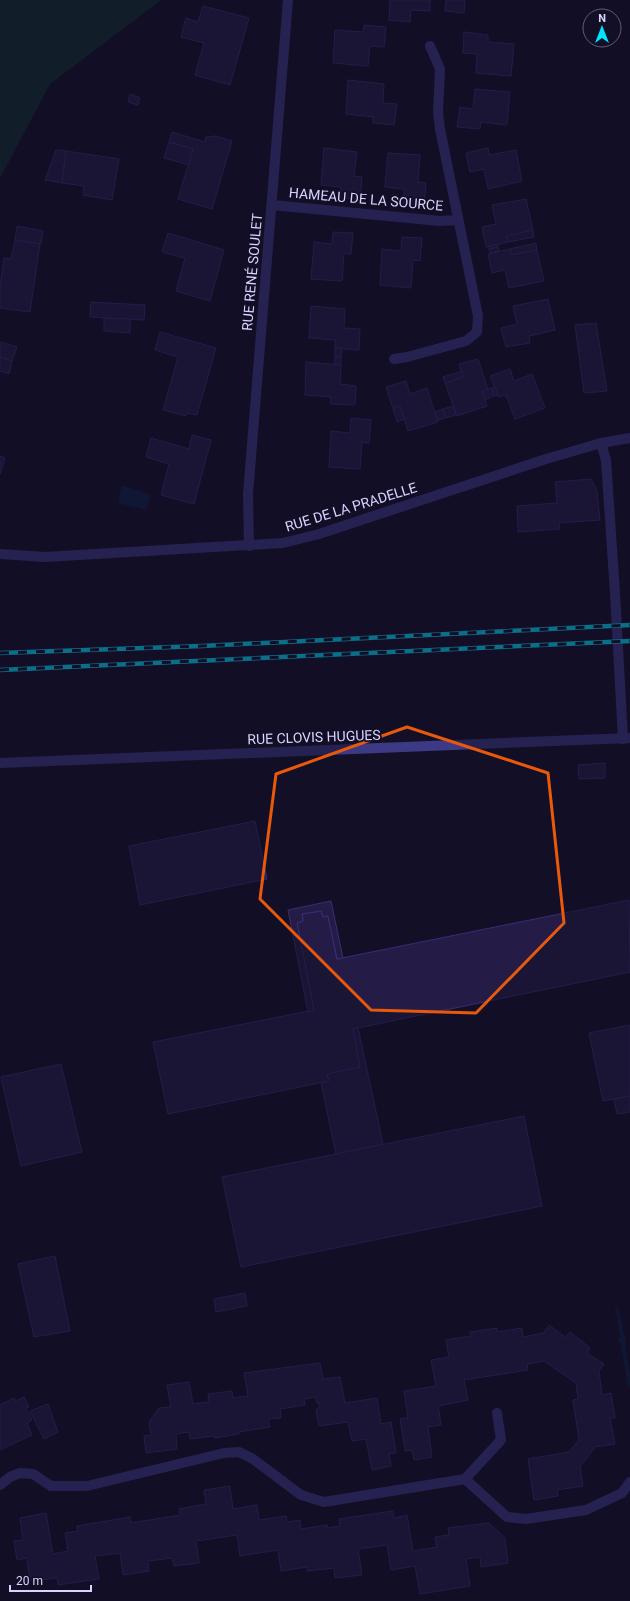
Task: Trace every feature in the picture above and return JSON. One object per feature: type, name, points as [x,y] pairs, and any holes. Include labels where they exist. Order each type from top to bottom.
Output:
[{"type":"street","name":"RUE RENÉ SOULET","points":[[249,546],[248,494],[288,0]]},
{"type":"street","name":"HAMEAU DE LA SOURCE","points":[[394,359],[407,357],[466,341],[477,332],[478,316],[440,129],[438,112],[440,69],[430,46]]},
{"type":"street","name":"HAMEAU DE LA SOURCE","points":[[272,205],[440,221],[458,220]]},
{"type":"street","name":"RUE DE LA PRADELLE","points":[[0,554],[45,557],[283,543],[319,534],[546,459],[601,444],[630,438]]},
{"type":"street","points":[[601,444],[606,460],[626,739]]},
{"type":"street","name":"RUE CLOVIS HUGUES","points":[[0,763],[626,739]]},
{"type":"street","points":[[0,1485],[10,1477],[20,1473],[33,1474],[51,1486],[88,1486],[224,1453],[238,1452],[253,1459],[301,1495],[324,1502],[465,1479],[502,1440],[497,1412]]},
{"type":"street","points":[[465,1479],[507,1517],[526,1519],[586,1510],[622,1493],[630,1482]]},
{"type":"highlighted area","points":[[407,727],[548,773],[564,923],[476,1013],[371,1010],[260,899],[276,774]]},
{"type":"green space","points":[[0,0],[161,0],[50,84],[0,178]]},
{"type":"water","points":[[122,485],[151,495],[146,510],[118,503]]},
{"type":"water","points":[[615,1306],[618,1306],[624,1336],[626,1339],[625,1343],[630,1374],[630,1388],[628,1386],[621,1344],[618,1341],[620,1336]]},
{"type":"building","points":[[390,0],[430,0],[430,11],[411,10],[410,22],[389,20]]},
{"type":"building","points":[[446,0],[465,0],[464,13],[445,11]]},
{"type":"building","points":[[203,6],[249,18],[230,85],[195,75],[204,43],[181,37],[186,18],[198,22]]},
{"type":"building","points":[[364,25],[386,27],[384,47],[370,46],[368,66],[333,63],[335,30],[363,32]]},
{"type":"building","points":[[464,32],[488,35],[488,42],[514,44],[511,76],[476,73],[477,54],[463,53]]},
{"type":"building","points":[[348,80],[384,84],[383,103],[397,104],[394,125],[373,123],[373,117],[346,114]]},
{"type":"building","points":[[475,89],[510,92],[507,125],[481,122],[480,129],[457,127],[460,107],[473,109]]},
{"type":"building","points":[[130,94],[140,98],[138,105],[128,102]]},
{"type":"building","points":[[172,132],[205,142],[206,137],[216,136],[232,141],[212,209],[178,199],[193,149],[169,142]]},
{"type":"building","points":[[169,142],[193,149],[189,165],[164,158]]},
{"type":"building","points":[[324,148],[357,152],[354,176],[362,177],[360,200],[340,198],[341,187],[321,185]]},
{"type":"building","points":[[488,148],[489,155],[516,150],[522,181],[488,189],[484,169],[470,172],[466,153]]},
{"type":"building","points":[[56,150],[66,151],[62,183],[45,180]]},
{"type":"building","points":[[66,151],[119,159],[112,200],[83,195],[84,186],[62,183]]},
{"type":"building","points":[[388,153],[420,155],[418,182],[426,183],[424,205],[403,204],[404,189],[385,187]]},
{"type":"building","points":[[526,199],[533,230],[507,236],[508,242],[486,247],[482,227],[496,224],[492,205]]},
{"type":"building","points":[[17,226],[43,231],[41,244],[15,240]]},
{"type":"building","points":[[533,230],[534,237],[508,242],[507,236]]},
{"type":"building","points":[[333,232],[353,233],[351,254],[344,254],[342,281],[311,279],[314,242],[332,244]]},
{"type":"building","points":[[168,233],[224,250],[210,301],[176,291],[185,258],[162,252]]},
{"type":"building","points":[[402,237],[422,238],[420,261],[413,260],[411,288],[380,285],[382,249],[401,251]]},
{"type":"building","points":[[15,240],[40,244],[30,312],[0,308],[0,286],[4,258],[11,259]]},
{"type":"building","points":[[536,243],[537,250],[511,255],[510,249]]},
{"type":"building","points":[[498,244],[498,247],[489,249],[488,247]]},
{"type":"building","points":[[498,247],[499,251],[490,253],[489,249]]},
{"type":"building","points":[[510,249],[511,255],[537,250],[544,281],[509,288],[505,270],[492,273],[488,254]]},
{"type":"building","points":[[548,299],[555,330],[529,336],[530,343],[506,347],[501,328],[517,324],[513,306]]},
{"type":"building","points":[[91,302],[145,305],[144,320],[90,317]]},
{"type":"building","points":[[311,306],[345,309],[344,328],[360,329],[359,350],[335,348],[335,340],[309,338]]},
{"type":"building","points":[[104,318],[130,319],[130,333],[104,331]]},
{"type":"building","points":[[596,323],[607,391],[584,393],[575,325]]},
{"type":"building","points":[[160,332],[216,348],[197,415],[187,413],[186,416],[163,410],[178,357],[155,350]]},
{"type":"building","points":[[0,342],[17,347],[12,361],[0,357]]},
{"type":"building","points":[[335,348],[342,348],[341,357],[335,357]]},
{"type":"building","points":[[0,357],[12,361],[9,374],[0,371]]},
{"type":"building","points":[[335,357],[341,357],[341,365],[334,364]]},
{"type":"building","points":[[478,359],[488,390],[482,391],[487,406],[457,416],[445,383],[463,377],[459,364]]},
{"type":"building","points":[[306,362],[341,365],[340,384],[356,386],[355,405],[331,404],[331,397],[305,395]]},
{"type":"building","points":[[510,369],[514,381],[532,374],[545,408],[515,419],[506,395],[498,397],[490,376]]},
{"type":"building","points":[[462,371],[463,377],[445,383],[443,377]]},
{"type":"building","points":[[406,381],[410,394],[427,388],[438,422],[408,431],[400,406],[393,409],[386,387]]},
{"type":"building","points":[[495,387],[498,395],[494,396],[492,388]]},
{"type":"building","points":[[492,388],[494,396],[485,400],[482,391]]},
{"type":"building","points":[[400,406],[404,419],[397,422],[393,409]]},
{"type":"building","points":[[453,406],[456,415],[446,418],[443,409]]},
{"type":"building","points":[[443,409],[446,418],[438,420],[435,412]]},
{"type":"building","points":[[351,418],[371,420],[369,443],[362,442],[360,469],[329,467],[331,431],[350,433]]},
{"type":"building","points":[[192,435],[211,440],[194,504],[161,495],[169,464],[146,457],[151,438],[189,449]]},
{"type":"building","points":[[0,456],[5,458],[0,474]]},
{"type":"building","points":[[591,479],[597,491],[600,520],[559,523],[560,529],[518,532],[517,506],[557,503],[555,482]]},
{"type":"building","points":[[605,763],[605,778],[579,779],[578,765]]},
{"type":"building","points":[[255,821],[267,879],[140,905],[129,846]]},
{"type":"building","points":[[629,900],[630,972],[353,1029],[360,1067],[327,1074],[329,1081],[168,1114],[153,1042],[314,1010],[297,923],[303,921],[302,914],[321,911],[323,917],[328,916],[337,959]]},
{"type":"building","points":[[331,901],[343,958],[337,959],[328,916],[323,917],[321,911],[302,914],[303,921],[297,923],[314,1010],[308,1012],[288,910]]},
{"type":"building","points":[[630,1025],[630,1096],[603,1101],[589,1033]]},
{"type":"building","points":[[358,1028],[383,1144],[336,1154],[321,1083],[329,1081],[327,1074],[360,1067],[353,1029]]},
{"type":"building","points":[[61,1064],[82,1152],[21,1166],[1,1077]]},
{"type":"building","points":[[630,1096],[630,1112],[617,1114],[614,1099]]},
{"type":"building","points":[[524,1116],[542,1206],[241,1267],[222,1177]]},
{"type":"building","points":[[55,1256],[70,1331],[34,1337],[18,1264]]},
{"type":"building","points":[[245,1293],[247,1306],[216,1312],[214,1299]]},
{"type":"building","points":[[549,1325],[565,1337],[570,1332],[590,1348],[587,1353],[604,1364],[599,1371],[602,1395],[611,1393],[615,1418],[610,1418],[615,1444],[595,1447],[580,1467],[583,1486],[557,1490],[558,1496],[534,1500],[528,1459],[569,1452],[579,1440],[573,1400],[578,1399],[576,1383],[544,1361],[527,1364],[528,1370],[464,1380],[468,1400],[438,1406],[441,1425],[428,1427],[432,1457],[414,1460],[412,1450],[405,1451],[400,1419],[408,1418],[404,1391],[436,1386],[431,1360],[449,1357],[446,1340],[471,1336],[470,1332],[497,1328],[497,1332],[522,1328],[523,1337],[543,1333]]},
{"type":"building","points":[[320,1363],[323,1379],[340,1377],[345,1403],[377,1398],[381,1424],[391,1422],[396,1453],[389,1454],[391,1466],[372,1470],[366,1439],[352,1441],[348,1422],[319,1426],[316,1410],[320,1406],[319,1403],[317,1403],[316,1397],[304,1399],[305,1405],[280,1409],[281,1418],[268,1419],[270,1427],[215,1438],[214,1436],[190,1439],[189,1432],[176,1434],[177,1449],[146,1453],[144,1436],[151,1435],[149,1422],[159,1408],[171,1407],[167,1385],[189,1382],[193,1404],[209,1402],[208,1394],[232,1391],[233,1398],[248,1396],[244,1373]]},
{"type":"building","points":[[24,1397],[29,1407],[26,1408],[32,1420],[27,1423],[32,1435],[0,1450],[0,1405],[14,1398],[16,1401]]},
{"type":"building","points":[[48,1404],[58,1432],[44,1439],[30,1411]]},
{"type":"building","points":[[230,1486],[233,1509],[257,1505],[259,1520],[286,1516],[287,1522],[300,1520],[301,1529],[327,1525],[328,1528],[340,1526],[339,1519],[393,1511],[394,1518],[407,1515],[413,1551],[437,1547],[435,1537],[449,1535],[448,1528],[489,1523],[505,1538],[508,1563],[481,1567],[480,1557],[466,1559],[470,1586],[420,1594],[415,1566],[391,1570],[387,1545],[358,1549],[362,1575],[335,1578],[334,1568],[307,1571],[307,1567],[281,1571],[278,1550],[240,1556],[237,1535],[196,1541],[199,1563],[174,1566],[172,1558],[148,1561],[149,1571],[123,1575],[120,1553],[95,1556],[99,1579],[58,1585],[57,1578],[30,1581],[27,1558],[17,1560],[14,1541],[23,1540],[20,1518],[46,1513],[53,1554],[68,1551],[65,1533],[78,1531],[77,1526],[130,1517],[131,1523],[180,1515],[179,1509],[206,1504],[204,1490]]},
{"type":"railway","points":[[0,653],[202,646],[630,625]]},
{"type":"railway","points":[[0,670],[630,641]]}]
